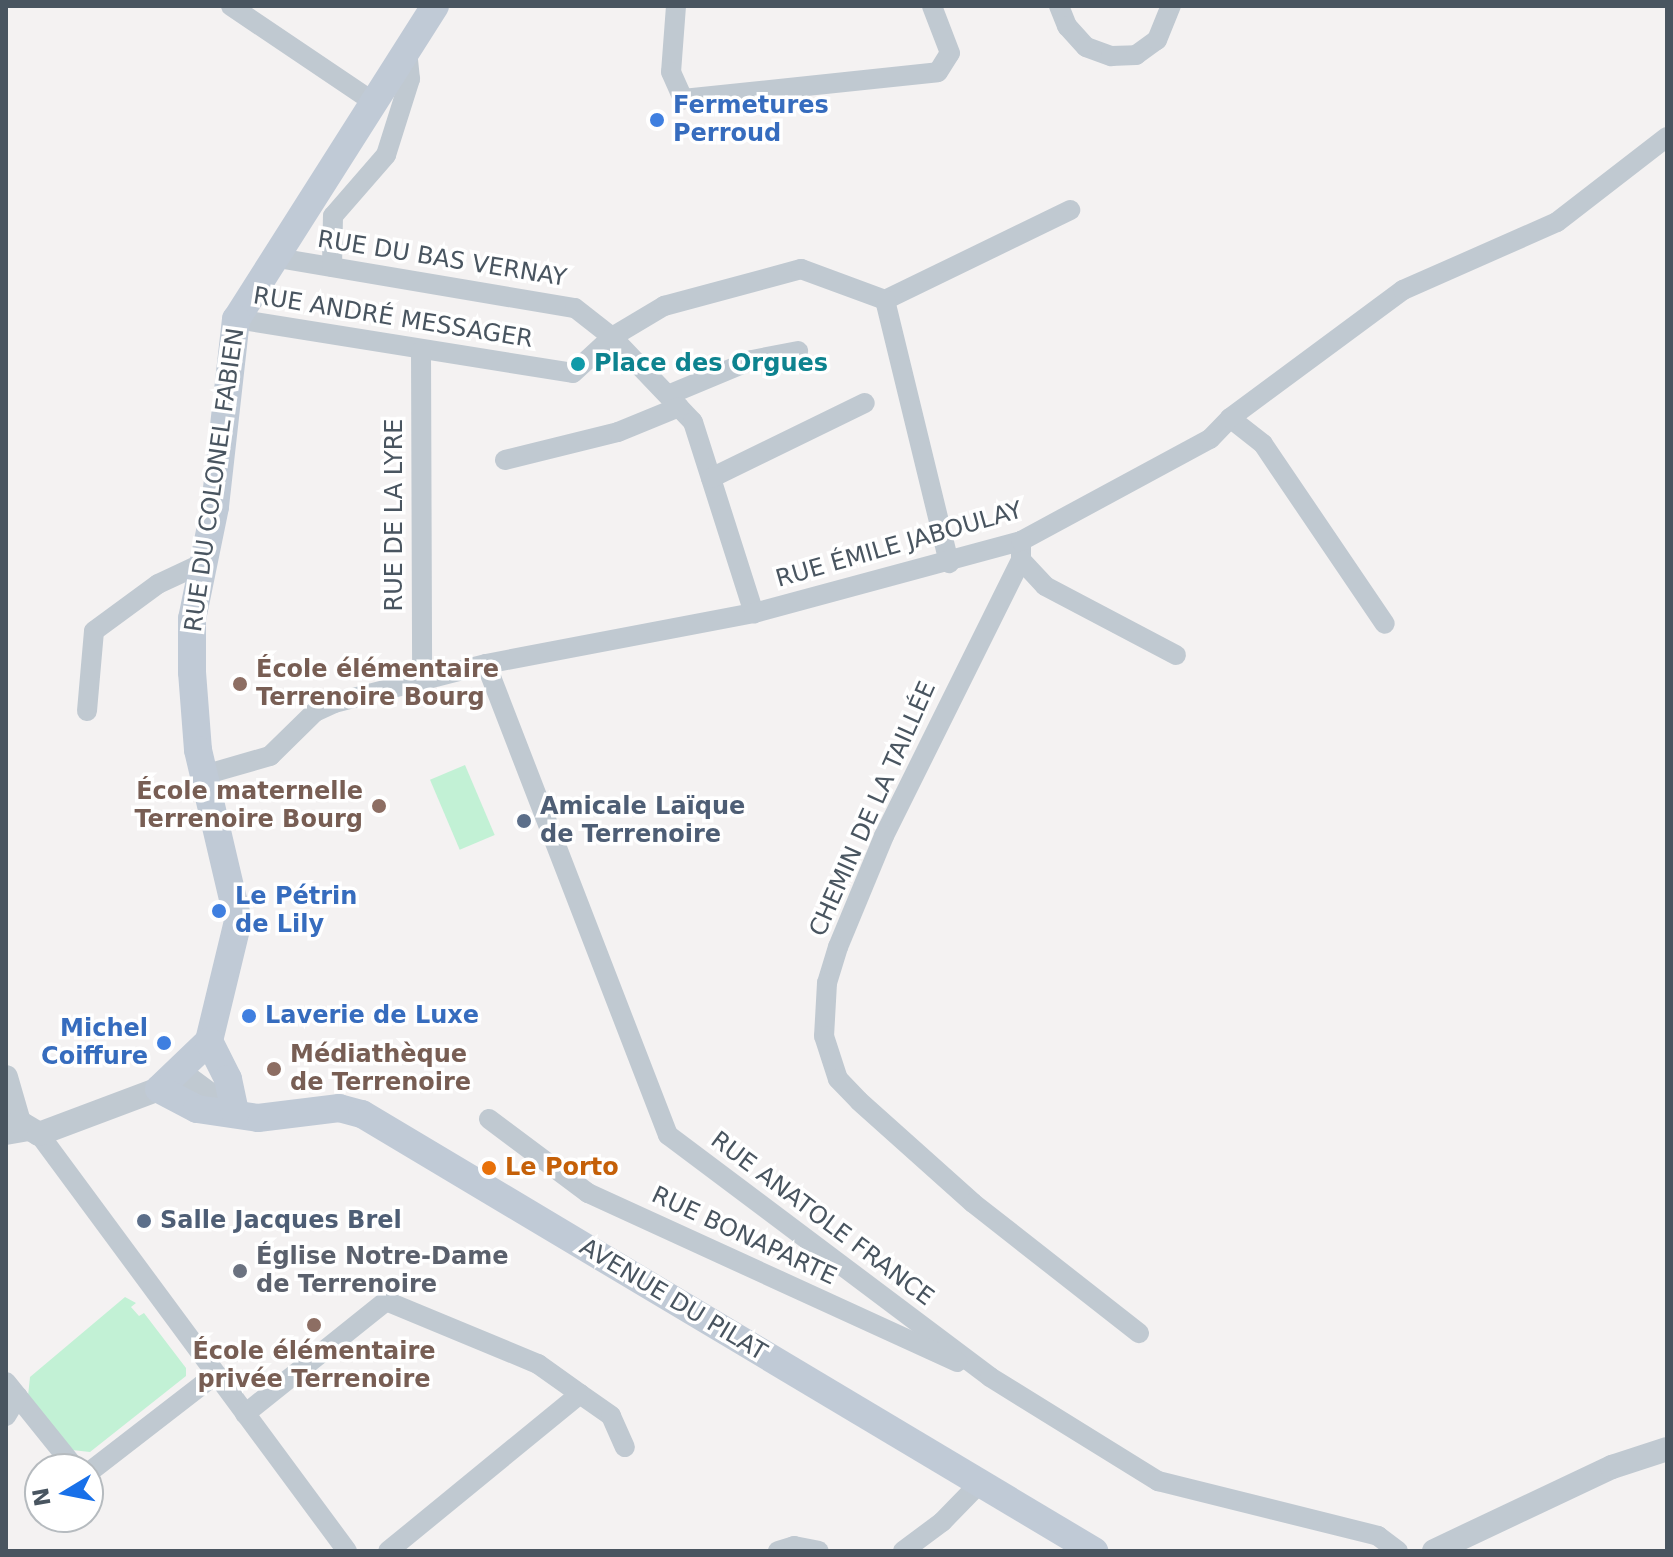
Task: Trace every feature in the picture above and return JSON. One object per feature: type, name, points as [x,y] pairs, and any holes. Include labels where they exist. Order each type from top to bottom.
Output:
[{"type":"main road","name":"RUE DU COLONEL FABIEN","points":[[209,1041],[238,921],[204,775],[192,672],[192,619],[215,507],[236,319],[272,257],[435,6]]},
{"type":"main road","points":[[168,1080],[209,1041],[228,1079],[235,1113]]},
{"type":"main road","name":"AVENUE DU PILAT","points":[[168,1080],[197,1109],[258,1118],[339,1108],[362,1114],[1094,1551]]},
{"type":"street","points":[[231,6],[372,101]]},
{"type":"street","points":[[676,6],[671,72],[683,99],[938,72],[950,53],[932,6]]},
{"type":"street","points":[[1059,6],[1067,26],[1086,47],[1111,56],[1136,55],[1157,40],[1171,6]]},
{"type":"street","points":[[332,267],[333,216],[386,155],[410,79],[407,50]]},
{"type":"street","name":"RUE ÉMILE JABOULAY","points":[[204,775],[270,756],[324,707],[422,679],[754,613],[949,563],[1021,551],[1210,439],[1230,418],[1403,290],[1557,222],[1666,139]]},
{"type":"street","points":[[612,337],[664,306],[801,269],[885,300],[1070,210]]},
{"type":"street","name":"RUE DU BAS VERNAY","points":[[272,257],[575,308],[612,337],[693,422],[754,613]]},
{"type":"street","points":[[885,300],[949,563]]},
{"type":"street","name":"RUE ANDRÉ MESSAGER","points":[[236,319],[573,373],[612,337]]},
{"type":"street","name":"RUE DE LA LYRE","points":[[421,351],[422,679]]},
{"type":"street","points":[[505,460],[618,432],[752,360],[798,351]]},
{"type":"street","points":[[711,478],[865,403]]},
{"type":"street","points":[[1230,418],[1263,444],[1385,624]]},
{"type":"street","points":[[1021,551],[1045,586],[1176,655]]},
{"type":"street","name":"CHEMIN DE LA TAILLÉE","points":[[1021,551],[884,836],[838,947],[827,983],[824,1036],[838,1079],[859,1101],[973,1203],[1139,1333]]},
{"type":"street","points":[[87,711],[94,631],[158,584],[203,563]]},
{"type":"street","name":"RUE ANATOLE FRANCE","points":[[486,664],[668,1135],[990,1377],[1158,1481],[1378,1536],[1398,1551]]},
{"type":"street","points":[[6,1077],[24,1133],[215,1375],[347,1551]]},
{"type":"street","points":[[24,1133],[168,1080]]},
{"type":"street","name":"RUE BONAPARTE","points":[[489,1119],[588,1193],[990,1377]]},
{"type":"street","points":[[245,1414],[386,1301],[538,1364],[611,1416],[625,1447]]},
{"type":"street","points":[[104,1461],[215,1375]]},
{"type":"street","points":[[6,1416],[12,1389]]},
{"type":"street","points":[[12,1389],[63,1453]]},
{"type":"street","points":[[388,1551],[580,1394]]},
{"type":"street","points":[[1434,1551],[1612,1467],[1667,1449]]},
{"type":"street","points":[[903,1551],[980,1483]]},
{"type":"street","points":[[778,1551],[794,1546],[819,1551]]},
{"type":"green space","points":[[465,765],[495,835],[460,850],[430,780]]},
{"type":"green space","points":[[125,1297],[136,1303],[131,1307],[139,1316],[144,1313],[186,1368],[186,1376],[90,1452],[72,1450],[28,1396],[30,1377]]},
{"type":"place","name":"Fermetures Perroud","points":[[657,120]]},
{"type":"place","name":"Place des Orgues","points":[[578,364]]},
{"type":"place","name":"École élémentaire Terrenoire Bourg","points":[[240,684]]},
{"type":"place","name":"École maternelle Terrenoire Bourg","points":[[379,806]]},
{"type":"place","name":"Amicale Laïque de Terrenoire","points":[[524,821]]},
{"type":"place","name":"Le Pétrin de Lily","points":[[219,911]]},
{"type":"place","name":"Laverie de Luxe","points":[[249,1016]]},
{"type":"place","name":"Michel Coiffure","points":[[164,1043]]},
{"type":"place","name":"Médiathèque de Terrenoire","points":[[274,1069]]},
{"type":"place","name":"Le Porto","points":[[489,1168]]},
{"type":"place","name":"Salle Jacques Brel","points":[[144,1221]]},
{"type":"place","name":"Église Notre-Dame de Terrenoire","points":[[240,1271]]},
{"type":"place","name":"École élémentaire privée Terrenoire","points":[[314,1325]]}]
